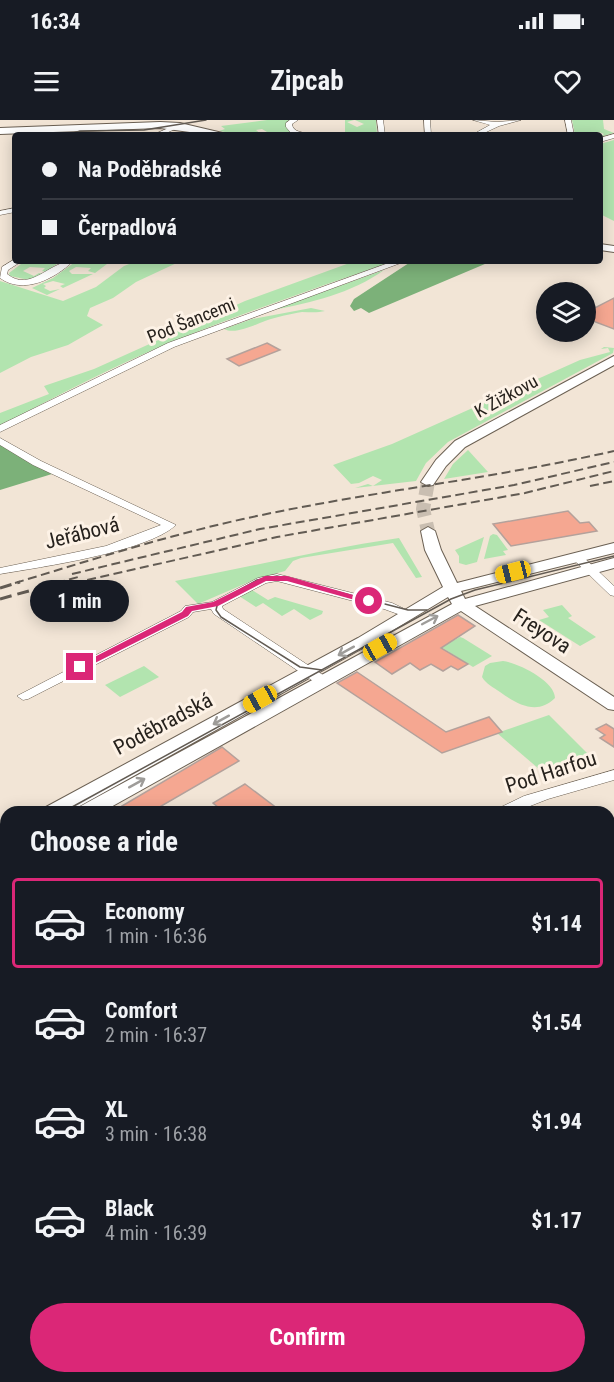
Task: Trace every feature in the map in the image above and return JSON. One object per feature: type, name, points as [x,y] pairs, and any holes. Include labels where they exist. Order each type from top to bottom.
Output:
[{"type":"main road","points":[[46,128],[180,125]]},
{"type":"main road","points":[[0,131],[180,125],[212,132]]},
{"type":"main road","name":"K Žižkovu","points":[[428,482],[441,463],[460,444],[614,360]]},
{"type":"main road","points":[[428,531],[433,550],[451,589]]},
{"type":"main road","name":"Poděbradská","points":[[106,806],[451,589],[614,548]]},
{"type":"main road","name":"Poděbradská","points":[[65,806],[315,676],[462,605],[614,563]]},
{"type":"main road","name":"Freyova","points":[[451,589],[462,605],[614,705]]},
{"type":"street","points":[[293,132],[289,123],[295,120]]},
{"type":"street","points":[[476,120],[497,124]]},
{"type":"street","points":[[480,132],[497,124],[518,120]]},
{"type":"street","points":[[13,264],[5,269],[2,275],[9,280],[27,282],[46,278],[65,264]]},
{"type":"street","name":"Pod Šancemi","points":[[0,429],[171,345],[394,264]]},
{"type":"street","name":"Jeřábová","points":[[0,441],[37,463],[170,525],[157,532],[97,552],[0,571]]},
{"type":"street","points":[[577,557],[614,592]]},
{"type":"street","points":[[23,696],[42,693],[185,614],[189,609],[215,606],[260,581],[277,577],[377,603],[409,614]]},
{"type":"street","points":[[215,606],[315,676]]},
{"type":"street","name":"Pod Harfou","points":[[515,806],[538,795],[593,783],[614,775]]},
{"type":"green space","points":[[267,120],[289,120],[287,128],[293,132],[267,132],[262,129],[256,130],[258,132],[225,132],[219,131],[225,129],[221,126]]},
{"type":"green space","points":[[345,120],[354,120],[347,122],[357,127],[364,124],[355,120],[376,120],[377,132],[345,132]]},
{"type":"green space","points":[[572,120],[603,120],[604,129],[614,133],[603,136],[603,132],[574,132]]},
{"type":"green space","points":[[614,140],[614,221],[603,216],[603,143]]},
{"type":"green space","points":[[21,264],[57,264],[46,272],[42,271],[45,268],[30,267],[23,271],[34,276],[39,273],[44,274],[29,280],[10,276],[9,273]]},
{"type":"green space","points":[[72,264],[107,264],[95,273],[88,271],[91,268],[76,267],[69,271],[72,274],[93,274],[63,288],[60,286],[65,284],[53,281],[43,284],[46,286],[44,288],[50,291],[60,289],[47,295],[32,288],[53,278]]},
{"type":"green space","points":[[175,264],[136,282],[113,298],[90,308],[87,316],[103,325],[68,345],[31,357],[0,373],[0,281],[63,301],[96,287],[124,266]]},
{"type":"green space","points":[[347,264],[385,264],[255,310],[150,351],[0,426],[0,413],[49,394],[44,386],[94,369],[245,301]]},
{"type":"green space","points":[[407,264],[485,264],[369,313],[361,308],[354,311],[350,306],[354,299]]},
{"type":"green space","points":[[384,270],[358,285],[331,296],[272,310]]},
{"type":"green space","points":[[311,308],[325,311],[288,315],[234,331],[224,329],[252,319]]},
{"type":"green space","points":[[604,347],[614,348],[613,353],[448,442],[426,463],[416,481],[373,486],[382,480],[373,476],[351,484],[333,465],[392,444],[580,360],[610,352],[608,348],[601,349]]},
{"type":"green space","points":[[0,444],[52,474],[0,490]]},
{"type":"green space","points":[[468,450],[488,472],[444,479],[453,464]]},
{"type":"green space","points":[[368,484],[373,486],[355,488]]},
{"type":"green space","points":[[497,535],[508,550],[503,551],[506,555],[484,559],[490,536]]},
{"type":"green space","points":[[484,537],[477,562],[466,565],[459,563],[459,556],[455,550]]},
{"type":"green space","points":[[399,538],[422,577],[416,578],[393,543],[301,558],[293,561],[285,571],[256,579],[198,604],[175,581],[371,542]]},
{"type":"green space","points":[[252,590],[268,600],[275,597],[323,611],[322,614],[310,620],[294,609],[282,616],[263,603],[256,607],[239,596]]},
{"type":"green space","points":[[562,605],[572,616],[568,618],[596,637],[580,646],[539,620],[549,617],[543,610]]},
{"type":"green space","points":[[460,637],[492,656],[473,667],[441,647]]},
{"type":"green space","points":[[503,661],[526,669],[543,679],[549,685],[555,698],[541,706],[527,706],[513,701],[490,685],[482,677],[485,666]]},
{"type":"green space","points":[[144,666],[159,677],[120,697],[105,685]]},
{"type":"green space","points":[[549,715],[590,756],[546,775],[497,733]]},
{"type":"building","points":[[614,298],[614,329],[596,322],[596,307]]},
{"type":"building","points":[[267,343],[280,350],[239,366],[227,359]]},
{"type":"building","points":[[568,511],[580,523],[589,522],[597,531],[511,546],[493,524]]},
{"type":"building","points":[[458,615],[475,626],[441,648],[468,664],[458,670],[451,666],[443,671],[431,664],[420,670],[410,663],[392,674],[375,662]]},
{"type":"building","points":[[357,672],[446,732],[489,717],[502,732],[442,753],[337,683]]},
{"type":"building","points":[[606,724],[614,729],[614,747],[600,738],[605,735],[596,729]]},
{"type":"building","points":[[222,747],[239,761],[161,806],[122,806]]},
{"type":"building","points":[[245,784],[274,806],[217,806],[213,803]]},
{"type":"tunnel","points":[[428,482],[423,509],[428,531]]},
{"type":"tram line","points":[[77,132],[144,130],[206,120]]},
{"type":"tram line","points":[[322,670],[451,599],[475,590],[614,556]]},
{"type":"tram line","points":[[322,670],[300,667],[221,617],[216,610],[218,602],[257,580],[277,576],[408,610],[427,610]]},
{"type":"tram line","points":[[74,806],[322,670]]},
{"type":"railway","points":[[15,583],[157,541],[243,519],[289,509],[521,470],[614,451]]},
{"type":"railway","points":[[72,574],[260,529],[514,485],[614,462]]},
{"type":"railway","points":[[79,582],[74,583],[277,537],[525,493],[614,471]]},
{"type":"railway","points":[[590,486],[614,481]]},
{"type":"railway","points":[[56,583],[82,576]]},
{"type":"railway","points":[[0,588],[20,582]]},
{"type":"railway","points":[[0,599],[61,582]]},
{"type":"route","points":[[80,667],[185,614],[189,609],[215,604],[271,577],[287,579],[369,601]]}]
